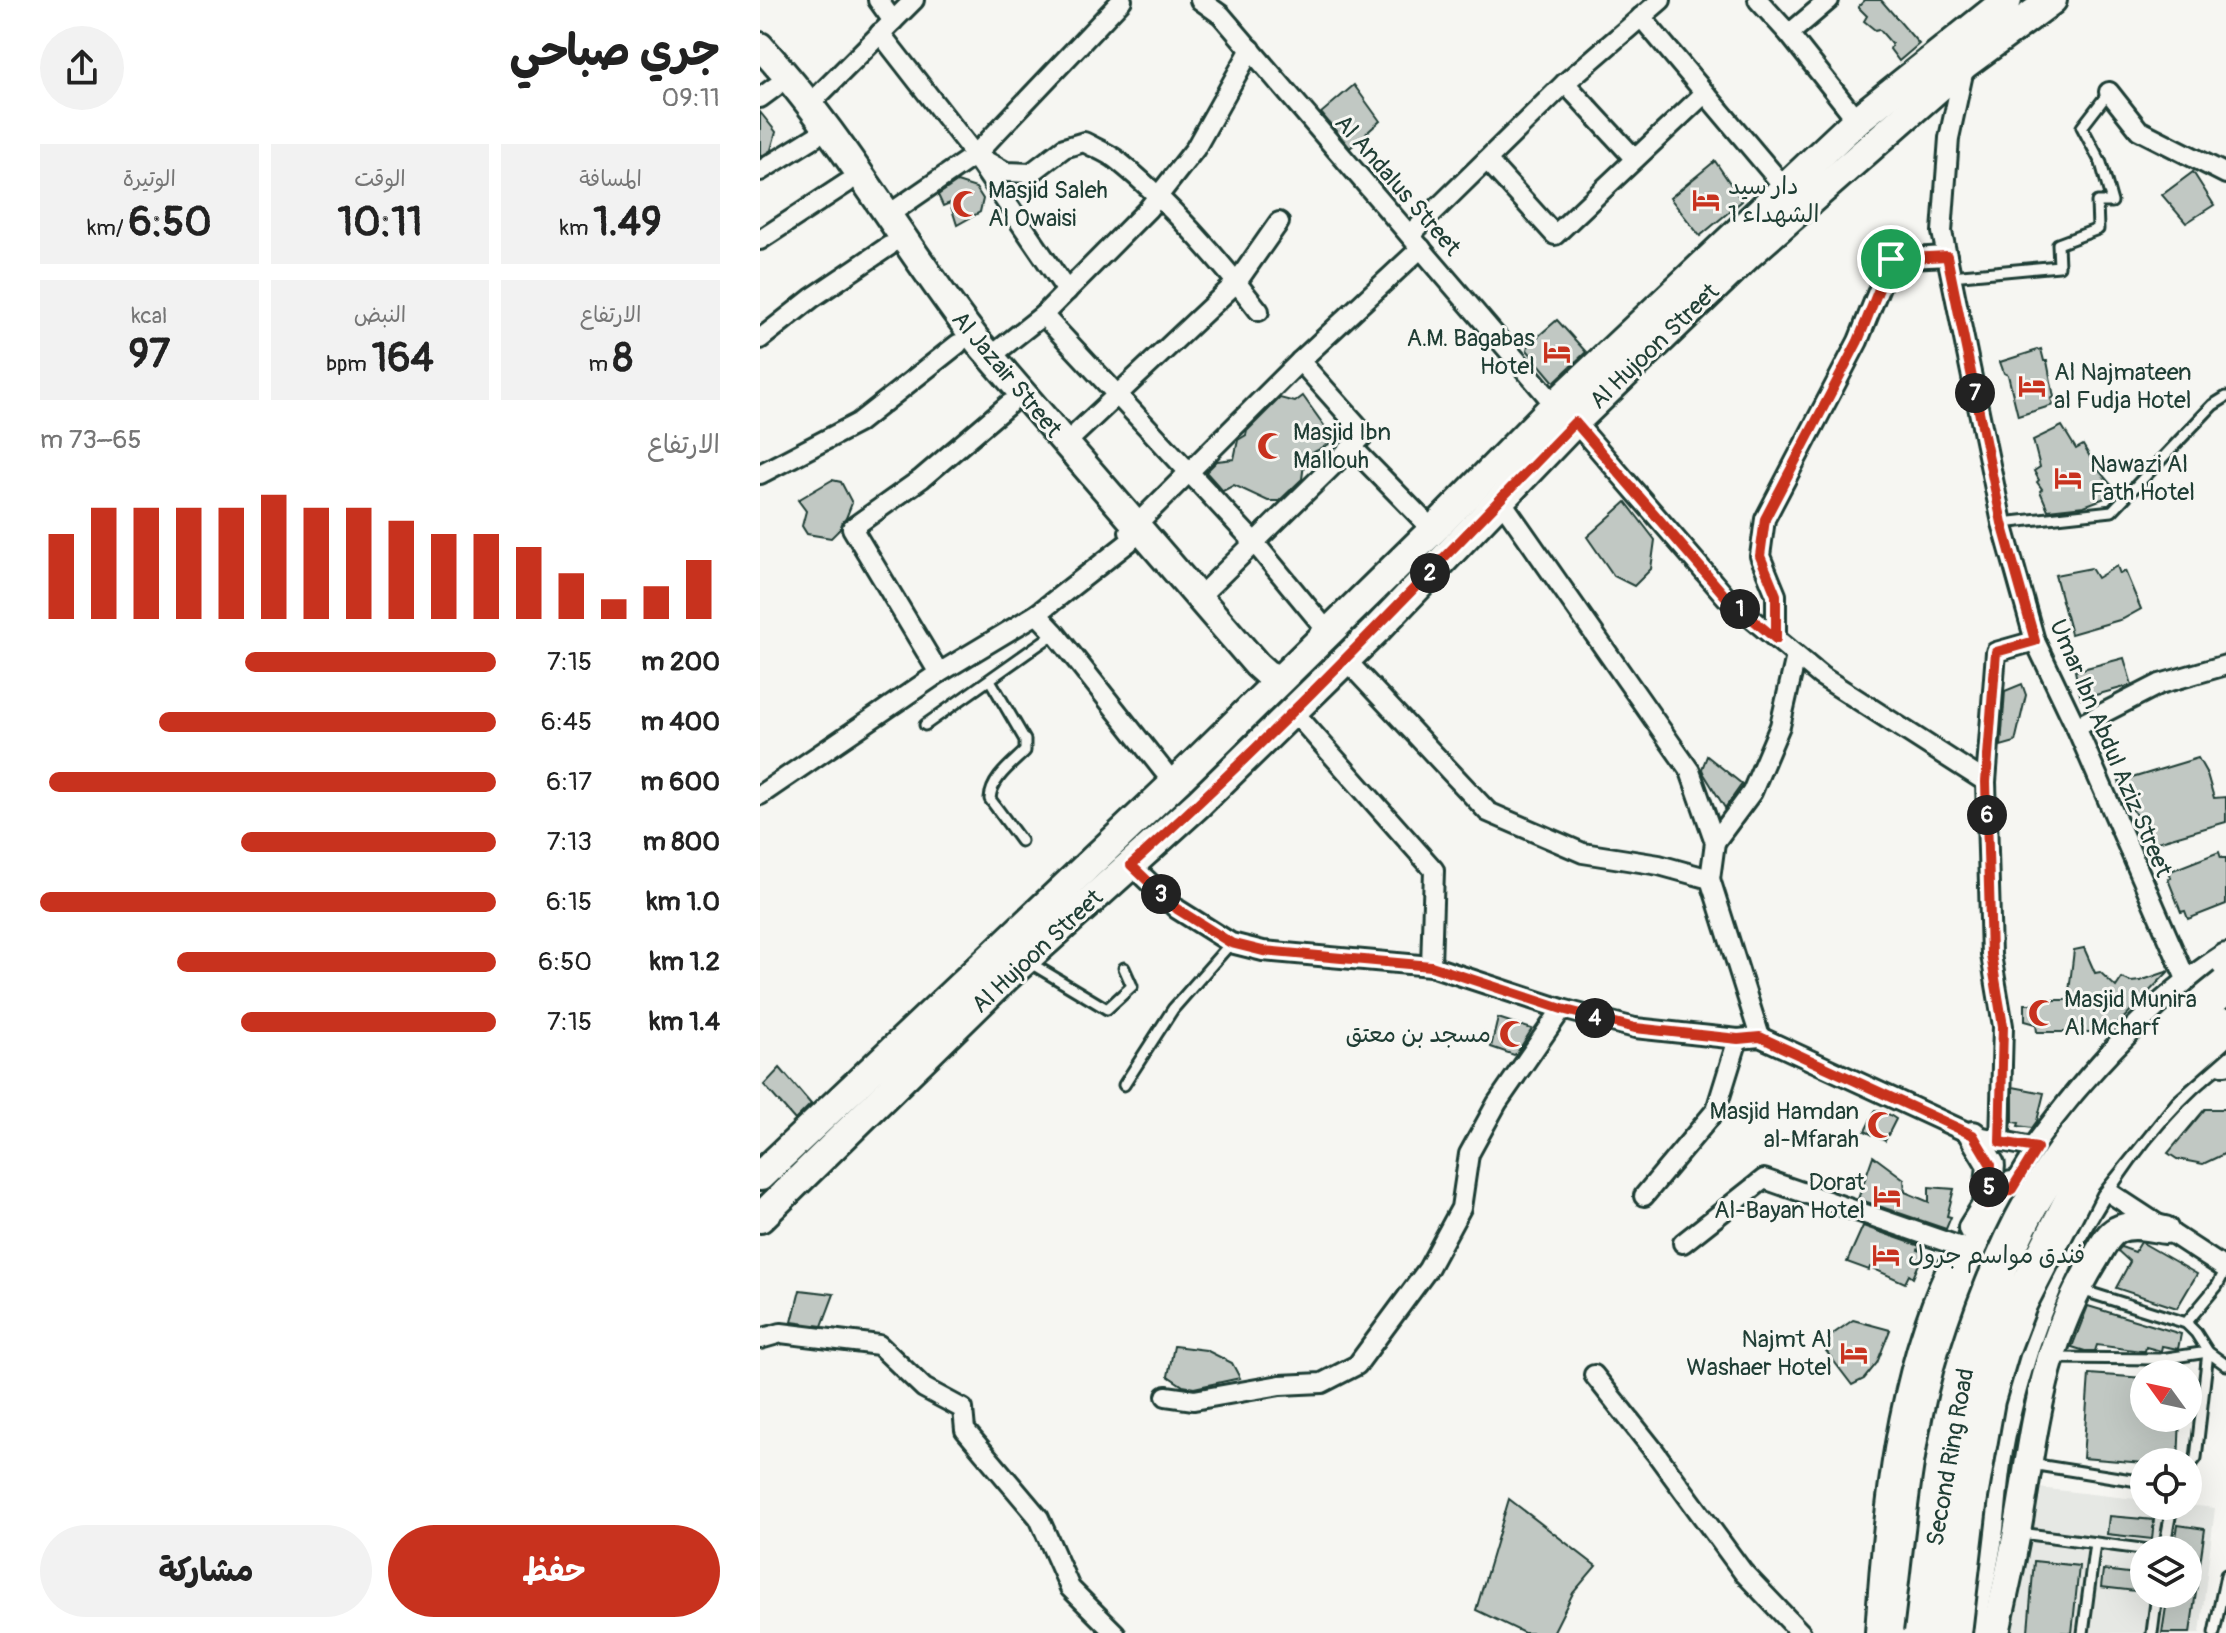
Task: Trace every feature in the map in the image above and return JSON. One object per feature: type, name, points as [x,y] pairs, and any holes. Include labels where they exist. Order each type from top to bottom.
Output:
[{"type":"highway","name":"Second Ring Road","points":[[1922,1633],[1949,1433],[1962,1376],[1982,1312],[2032,1203],[2067,1150],[2140,1063],[2183,1021],[2226,986]]},
{"type":"highway","name":"Second Ring Road","points":[[1954,1633],[1970,1497],[1987,1400],[2020,1302],[2082,1181],[2159,1085],[2226,1050]]},
{"type":"highway","points":[[1901,1633],[1905,1542],[1913,1466],[1929,1384],[1963,1277],[2000,1196]]},
{"type":"main road","name":"Al Hujoon Street","points":[[760,1218],[1025,959],[1198,804],[1345,659],[1500,499],[1565,413],[1785,188],[1857,120],[2007,0]]},
{"type":"main road","name":"Al Hujoon Street","points":[[760,1176],[1174,784],[1433,530],[1965,64],[2052,0]]},
{"type":"street","points":[[878,0],[886,27],[1067,291]]},
{"type":"street","points":[[810,104],[914,0]]},
{"type":"street","points":[[888,215],[975,155],[1122,0]]},
{"type":"street","name":"Al Andalus Street","points":[[1200,0],[1221,15],[1251,49],[1726,597],[1821,676],[1986,782]]},
{"type":"street","points":[[760,795],[939,673],[1037,614],[1130,535],[1416,242],[1487,160],[1565,83],[1661,0]]},
{"type":"street","points":[[1758,0],[1857,120]]},
{"type":"street","points":[[1789,34],[1829,0]]},
{"type":"street","points":[[1641,17],[1785,188]]},
{"type":"street","name":"Al Jazair Street","points":[[760,46],[810,104],[961,321],[1065,444],[1130,535],[1199,597],[1262,670],[1280,679]]},
{"type":"street","points":[[990,357],[1043,315],[1148,209],[1195,149],[1251,49]]},
{"type":"street","name":"Umar Ibn Abdul Aziz Street","points":[[1965,64],[1949,138],[1942,232],[2002,523],[2035,641],[2076,727],[2187,983],[2226,1050]]},
{"type":"street","points":[[1565,83],[1635,159]]},
{"type":"street","name":"Al Jazair Street","points":[[765,85],[815,137],[958,344],[1130,535],[1245,675],[1252,685],[1255,703]]},
{"type":"street","points":[[2109,92],[2139,130],[2226,174]]},
{"type":"street","points":[[1487,160],[1555,235],[1705,93]]},
{"type":"street","points":[[760,171],[815,137]]},
{"type":"street","points":[[975,155],[1006,172],[1031,173],[1064,148],[1084,142],[1115,158],[1157,196],[1237,282],[1259,311]]},
{"type":"street","points":[[760,240],[847,183]]},
{"type":"street","points":[[1065,444],[1237,282],[1279,222]]},
{"type":"street","points":[[760,339],[812,298],[889,246]]},
{"type":"street","points":[[1776,639],[1776,595],[1760,556],[1765,519],[1858,341],[1891,259],[1947,256]]},
{"type":"street","points":[[1043,315],[1253,541],[1329,633]]},
{"type":"street","points":[[760,474],[858,423],[958,344]]},
{"type":"street","points":[[1199,597],[1365,434],[1300,361]]},
{"type":"street","points":[[939,673],[852,528],[921,479],[1009,404]]},
{"type":"street","points":[[1352,447],[1433,530]]},
{"type":"street","points":[[1500,499],[1690,771],[1715,842],[1710,879],[1760,1037]]},
{"type":"street","points":[[1037,614],[1174,784]]},
{"type":"street","points":[[2000,1142],[2003,1026],[1991,955],[1986,782],[1996,652],[2035,641]]},
{"type":"street","points":[[1715,842],[1752,792],[1780,726],[1796,656]]},
{"type":"street","points":[[1345,659],[1488,812],[1583,853],[1659,865],[1710,879]]},
{"type":"street","points":[[2076,727],[2160,684],[2226,665]]},
{"type":"street","points":[[1293,711],[1434,870],[1431,966]]},
{"type":"street","points":[[1131,865],[1177,909],[1231,943],[1263,951],[1431,966],[1562,1009],[1635,1028],[1738,1039],[1760,1037],[1973,1135],[2037,1148],[2106,1189],[2226,1269]]},
{"type":"street","points":[[1879,1633],[1883,1575],[1904,1415],[1936,1300],[1961,1247],[2076,1097],[2120,1045],[2187,983],[2226,957]]},
{"type":"street","points":[[1166,1396],[1194,1400],[1280,1385],[1322,1383],[1357,1365],[1428,1269],[1461,1208],[1469,1154],[1497,1103],[1562,1009]]},
{"type":"street","points":[[1644,1196],[1716,1110],[1738,1039]]},
{"type":"street","points":[[1975,1633],[1993,1536],[2000,1467],[2021,1373],[2043,1312],[2069,1253],[2106,1189],[2147,1132],[2226,1050]]},
{"type":"street","points":[[1973,1135],[1991,1165],[2000,1196]]},
{"type":"street","points":[[1683,1243],[1764,1179],[1961,1247]]},
{"type":"street","points":[[1996,1633],[2017,1533],[2037,1403],[2068,1307],[2105,1242],[2117,1230],[2140,1226],[2165,1230]]},
{"type":"street","points":[[760,1339],[781,1333],[879,1345],[924,1388],[963,1409],[965,1430],[1039,1518],[1070,1588],[1115,1633]]},
{"type":"street","points":[[1594,1375],[1743,1572],[1801,1633]]},
{"type":"lane","points":[[1951,276],[2059,266],[2058,244],[2098,229],[2097,202],[2112,202],[2101,163],[2082,127],[2109,92]]},
{"type":"lane","points":[[2002,523],[2112,511],[2213,405],[2226,397]]},
{"type":"lane","points":[[925,725],[1055,633]]},
{"type":"lane","points":[[990,680],[1025,740],[1025,751],[996,781],[990,793],[990,799],[1021,841]]},
{"type":"lane","points":[[1124,1085],[1173,1009],[1231,943]]},
{"type":"lane","points":[[1025,959],[1107,1009],[1132,986],[1124,968]]},
{"type":"lane","points":[[2186,1323],[2217,1286],[2226,1269]]},
{"type":"lane","points":[[2078,1289],[2186,1323],[2208,1352],[2226,1365]]},
{"type":"lane","points":[[2050,1358],[2160,1359],[2208,1352]]},
{"type":"lane","points":[[2197,1448],[2208,1352]]},
{"type":"lane","points":[[2028,1463],[2130,1480]]},
{"type":"lane","points":[[2017,1533],[2130,1548]]},
{"type":"lane","points":[[2083,1633],[2095,1543]]},
{"type":"lane","points":[[2214,1633],[2226,1575]]},
{"type":"lane","points":[[2152,1633],[2155,1608]]},
{"type":"shaded area","points":[[2039,1488],[2130,1498],[2130,1520],[2202,1520],[2202,1507],[2215,1508],[2200,1633],[2012,1633]]},
{"type":"building","points":[[1865,0],[1881,0],[1919,44],[1899,61],[1890,49],[1892,44],[1879,29],[1875,30],[1864,21],[1867,16],[1858,7]]},
{"type":"building","points":[[1354,85],[1380,121],[1350,148],[1321,113]]},
{"type":"building","points":[[760,112],[776,132],[771,150],[760,157]]},
{"type":"building","name":"دار سيد الشهداء 1","points":[[1715,161],[1742,201],[1700,236],[1670,198]]},
{"type":"building","points":[[2193,172],[2214,205],[2186,223],[2162,195]]},
{"type":"building","name":"Masjid Saleh Al Owaisi","points":[[957,182],[976,188],[983,199],[980,212],[957,225],[950,203],[943,206],[938,195]]},
{"type":"building","name":"A.M. Bagabas Hotel","points":[[1557,320],[1586,352],[1554,382],[1527,350],[1528,345]]},
{"type":"building","name":"Al Najmateen al Fudja Hotel","points":[[2041,349],[2044,361],[2047,361],[2053,405],[2018,416],[2008,375],[2000,362]]},
{"type":"building","name":"Masjid Ibn Mallouh","points":[[1303,396],[1335,441],[1305,457],[1302,479],[1279,501],[1268,501],[1234,485],[1223,491],[1206,472],[1217,461],[1234,459],[1238,440],[1280,398],[1295,402]]},
{"type":"building","name":"Nawazi Al Fath Hotel","points":[[2062,426],[2076,449],[2083,445],[2096,467],[2118,493],[2084,506],[2048,510],[2034,471],[2040,467],[2033,440]]},
{"type":"building","points":[[832,480],[841,482],[852,503],[846,518],[831,538],[807,534],[802,526],[806,511],[798,500]]},
{"type":"building","points":[[1626,502],[1655,540],[1651,569],[1634,586],[1614,576],[1587,537]]},
{"type":"building","points":[[2117,566],[2120,574],[2125,571],[2141,609],[2123,619],[2071,634],[2055,575],[2091,568],[2097,578]]},
{"type":"building","points":[[2124,658],[2132,685],[2081,699],[2075,671]]},
{"type":"building","points":[[2022,684],[2026,695],[2015,742],[2001,746],[2005,691]]},
{"type":"building","points":[[1707,756],[1742,784],[1725,808],[1702,769]]},
{"type":"building","points":[[2198,758],[2207,774],[2214,798],[2226,797],[2226,822],[2154,843],[2151,836],[2146,836],[2119,782]]},
{"type":"building","points":[[2219,852],[2221,858],[2226,858],[2226,904],[2188,919],[2185,911],[2181,912],[2168,872]]},
{"type":"building","points":[[2084,948],[2095,973],[2100,972],[2116,987],[2122,978],[2131,982],[2140,981],[2169,971],[2114,1028],[2095,1032],[2037,1032],[2036,1024],[2025,1021],[2025,1004],[2068,1000],[2074,950]]},
{"type":"building","name":"مسجد بن معتق","points":[[1498,1018],[1532,1029],[1514,1055],[1491,1047]]},
{"type":"building","points":[[780,1068],[811,1104],[795,1120],[764,1085]]},
{"type":"building","points":[[2013,1087],[2044,1093],[2037,1121],[2032,1128],[2013,1122]]},
{"type":"building","points":[[2205,1109],[2226,1109],[2226,1153],[2203,1164],[2177,1159],[2168,1153]]},
{"type":"building","name":"Masjid Hamdan al-Mfarah","points":[[1875,1111],[1885,1112],[1896,1119],[1885,1141],[1865,1131]]},
{"type":"building","name":"Dorat Al-Bayan Hotel","points":[[1873,1156],[1904,1179],[1905,1192],[1929,1202],[1929,1187],[1954,1189],[1947,1216],[1951,1217],[1946,1229],[1858,1199]]},
{"type":"building","name":"فندق مواسم جرول","points":[[1863,1226],[1920,1246],[1918,1250],[1924,1252],[1913,1278],[1909,1275],[1905,1283],[1870,1267],[1869,1270],[1847,1262]]},
{"type":"building","points":[[2141,1242],[2197,1274],[2177,1308],[2116,1288],[2130,1262],[2118,1251],[2121,1247],[2135,1252]]},
{"type":"building","points":[[800,1290],[834,1294],[822,1326],[792,1322]]},
{"type":"building","points":[[2088,1306],[2181,1334],[2178,1349],[2162,1346],[2161,1351],[2146,1347],[2145,1351],[2141,1351],[2097,1345],[2095,1351],[2085,1351],[2072,1347]]},
{"type":"building","name":"Najmt Al Washaer Hotel","points":[[1853,1320],[1890,1330],[1877,1363],[1864,1379],[1852,1385],[1820,1343]]},
{"type":"building","points":[[1174,1346],[1206,1350],[1232,1363],[1240,1378],[1194,1388],[1183,1386],[1168,1376]]},
{"type":"building","points":[[2089,1374],[2130,1377],[2130,1432],[2179,1432],[2179,1448],[2130,1448],[2130,1462],[2083,1458]]},
{"type":"building","points":[[1509,1499],[1596,1566],[1573,1593],[1553,1633],[1524,1633],[1476,1610]]},
{"type":"building","points":[[2109,1516],[2154,1520],[2152,1536],[2107,1534]]},
{"type":"building","points":[[2178,1525],[2205,1529],[2202,1550],[2202,1536],[2176,1536]]},
{"type":"building","points":[[2034,1561],[2079,1566],[2072,1633],[2028,1631]]},
{"type":"building","points":[[2103,1570],[2130,1573],[2130,1590],[2101,1587]]},
{"type":"building","points":[[2166,1608],[2194,1608],[2190,1633],[2162,1633]]},
{"type":"place","name":"دار سيد الشهداء 1","points":[[1706,200]]},
{"type":"place","name":"Masjid Saleh Al Owaisi","points":[[966,204]]},
{"type":"place","name":"A.M. Bagabas Hotel","points":[[1557,352]]},
{"type":"place","name":"Al Najmateen al Fudja Hotel","points":[[2032,386]]},
{"type":"place","name":"Masjid Ibn Mallouh","points":[[1271,446]]},
{"type":"place","name":"Nawazi Al Fath Hotel","points":[[2068,478]]},
{"type":"place","name":"Masjid Munira Al Mcharf","points":[[2042,1013]]},
{"type":"place","name":"مسجد بن معتق","points":[[1513,1034]]},
{"type":"place","name":"Masjid Hamdan al-Mfarah","points":[[1881,1125]]},
{"type":"place","name":"Dorat Al-Bayan Hotel","points":[[1887,1196]]},
{"type":"place","name":"فندق مواسم جرول","points":[[1886,1255]]},
{"type":"place","name":"Najmt Al Washaer Hotel","points":[[1854,1353]]},
{"type":"route","points":[[1947,256],[2002,523],[2035,641],[1996,652],[1986,782],[1991,955],[2003,1026],[2000,1142],[2037,1148],[2012,1189],[1987,1204],[1991,1165],[1973,1135],[1760,1037],[1738,1039],[1635,1028],[1562,1009],[1431,966],[1263,951],[1231,943],[1177,909],[1131,865],[1377,629],[1575,422],[1726,597],[1776,639],[1776,595],[1760,556],[1765,519],[1858,341],[1891,259],[1947,256]]}]
